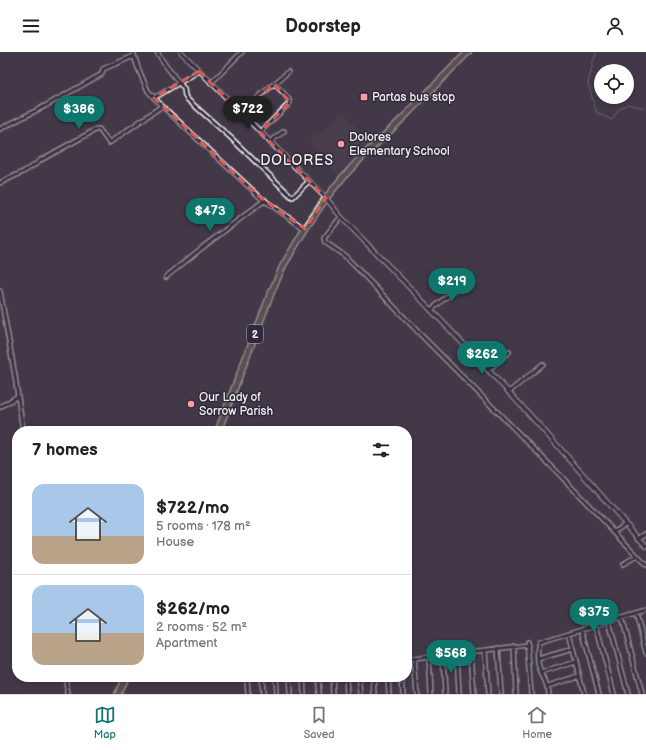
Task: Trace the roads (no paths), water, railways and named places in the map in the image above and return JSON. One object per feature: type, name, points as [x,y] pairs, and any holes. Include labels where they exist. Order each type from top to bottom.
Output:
[{"type":"highway","name":"2","points":[[220,426],[271,293],[283,266],[305,229],[326,198],[343,177],[468,52]]},
{"type":"highway","points":[[118,694],[123,682]]},
{"type":"street","points":[[157,52],[185,90],[185,96],[187,99],[230,137],[291,196],[293,197],[309,181]]},
{"type":"street","points":[[211,83],[242,52]]},
{"type":"street","points":[[184,53],[199,71],[326,198],[341,218],[509,392],[646,546]]},
{"type":"street","points":[[0,129],[102,74],[103,69],[133,54],[146,89],[154,98],[265,200],[305,229]]},
{"type":"street","points":[[154,98],[199,71]]},
{"type":"street","points":[[242,113],[288,72]]},
{"type":"street","points":[[260,132],[290,102],[274,84]]},
{"type":"street","points":[[0,183],[23,172],[39,161],[97,129],[99,129],[109,143],[162,106]]},
{"type":"street","points":[[270,142],[284,131]]},
{"type":"street","points":[[166,277],[265,200]]},
{"type":"street","points":[[341,218],[324,238],[325,242],[345,256],[378,289],[646,565]]},
{"type":"street","points":[[431,310],[464,282]]},
{"type":"street","points":[[0,291],[22,426]]},
{"type":"street","points":[[488,370],[509,352]]},
{"type":"street","points":[[509,392],[543,364]]},
{"type":"street","points":[[0,407],[18,396]]},
{"type":"street","points":[[614,532],[625,524]]},
{"type":"street","points":[[639,539],[646,534]]},
{"type":"street","points":[[622,564],[637,556]]},
{"type":"street","points":[[548,694],[548,686],[539,669],[537,647],[539,642],[646,610]]},
{"type":"street","points":[[636,613],[646,652]]},
{"type":"street","points":[[622,617],[642,694]]},
{"type":"street","points":[[609,621],[628,694]]},
{"type":"street","points":[[596,625],[614,694]]},
{"type":"street","points":[[582,629],[599,694]]},
{"type":"street","points":[[569,633],[584,694]]},
{"type":"street","points":[[417,694],[414,659],[528,644],[531,694]]},
{"type":"street","points":[[514,646],[516,694]]},
{"type":"street","points":[[498,648],[501,694]]},
{"type":"street","points":[[538,659],[573,649]]},
{"type":"street","points":[[485,650],[488,694]]},
{"type":"street","points":[[471,652],[474,694]]},
{"type":"street","points":[[457,653],[459,694]]},
{"type":"street","points":[[443,655],[445,694]]},
{"type":"street","points":[[429,657],[431,694]]},
{"type":"street","points":[[541,673],[576,662]]},
{"type":"street","points":[[548,686],[579,676]]},
{"type":"street","points":[[66,682],[68,694]]},
{"type":"street","points":[[247,682],[248,694]]},
{"type":"street","points":[[261,682],[262,694]]},
{"type":"street","points":[[275,682],[276,694]]},
{"type":"street","points":[[290,682],[290,694]]},
{"type":"street","points":[[303,682],[304,694]]},
{"type":"street","points":[[318,682],[319,694]]},
{"type":"street","points":[[332,682],[333,694]]},
{"type":"street","points":[[346,682],[347,694]]},
{"type":"street","points":[[360,682],[361,694]]},
{"type":"street","points":[[374,682],[375,694]]},
{"type":"street","points":[[388,682],[389,694]]},
{"type":"street","points":[[402,682],[403,694]]},
{"type":"waterway","points":[[597,52],[593,61],[588,84],[597,113],[612,120],[619,109],[627,104],[646,108]]},
{"type":"place","name":"Partas bus stop","points":[[364,97]]},
{"type":"place","name":"Dolores Elementary School","points":[[341,144]]},
{"type":"place","name":"Our Lady of Sorrow Parish","points":[[191,404]]},
{"type":"district","name":"DOLORES","points":[[297,160]]}]
